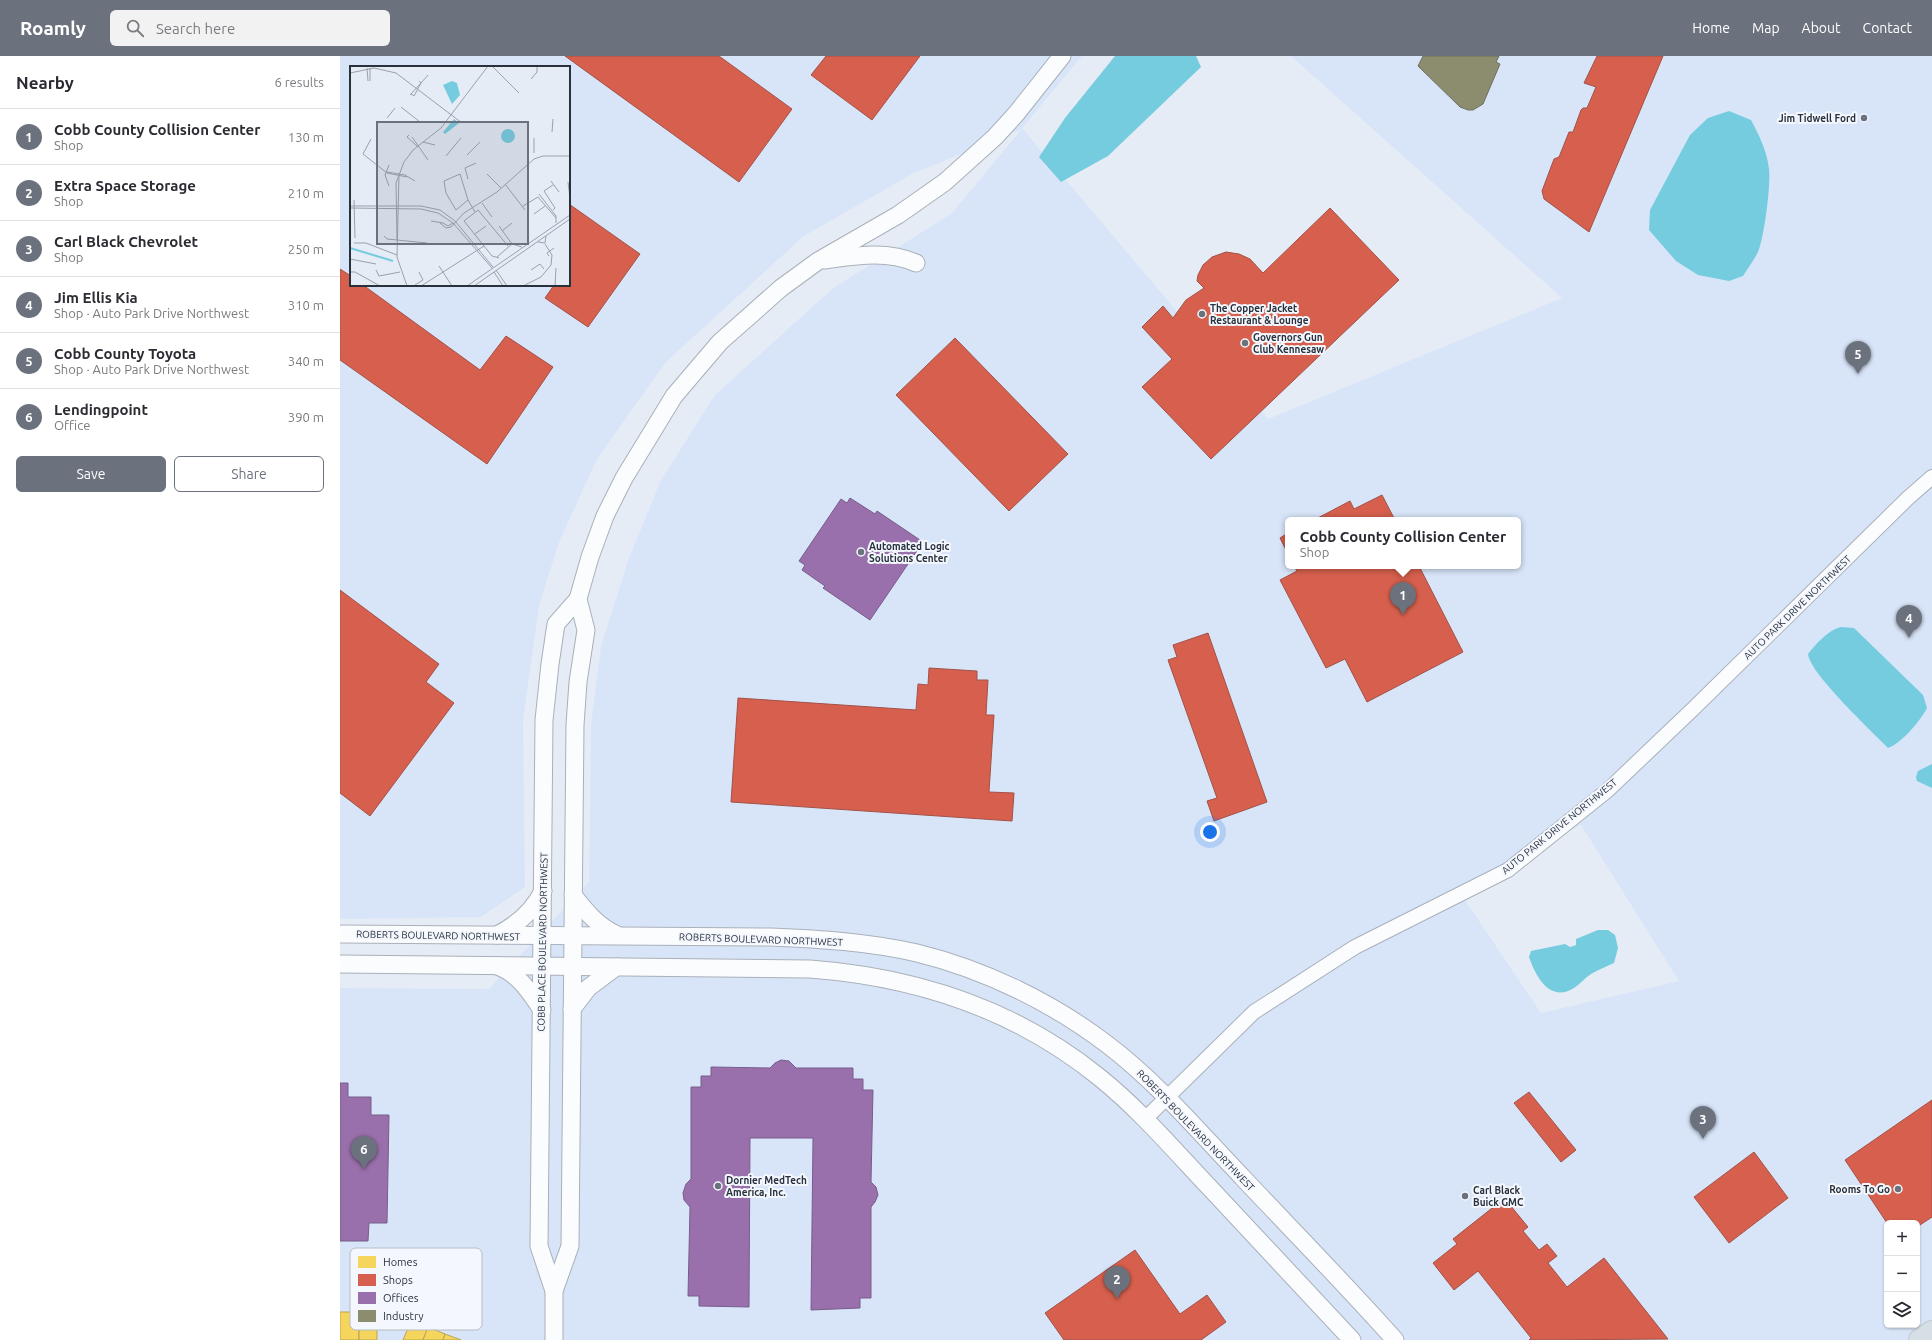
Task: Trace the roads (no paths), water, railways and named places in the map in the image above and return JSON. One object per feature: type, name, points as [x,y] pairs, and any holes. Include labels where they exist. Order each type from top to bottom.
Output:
[{"type":"highway","points":[[1920,1340],[1932,1332]]},
{"type":"street","name":"COBB PLACE BOULEVARD NORTHWEST","points":[[554,1340],[554,1291],[539,1246],[544,720],[556,624],[578,599],[590,557],[605,516],[624,478],[674,396],[720,342],[777,291],[818,261],[898,215],[945,182],[1001,131],[1035,92],[1062,56]]},
{"type":"street","points":[[818,261],[882,254],[894,255],[916,263]]},
{"type":"street","name":"AUTO PARK DRIVE NORTHWEST","points":[[1145,1119],[1254,1012],[1355,947],[1508,870],[1595,800],[1694,709],[1908,498],[1932,477]]},
{"type":"street","name":"COBB PLACE BOULEVARD NORTHWEST","points":[[554,1291],[570,1246],[575,725],[578,682],[586,630],[578,599]]},
{"type":"street","points":[[497,935],[523,918],[536,904],[543,891]]},
{"type":"street","points":[[573,895],[592,919],[605,929],[620,936]]},
{"type":"street","name":"ROBERTS BOULEVARD NORTHWEST","points":[[340,934],[771,937],[847,942],[917,953],[947,962],[1000,982],[1064,1015],[1108,1045],[1167,1098],[1395,1340]]},
{"type":"street","points":[[340,964],[816,969],[865,974],[927,988],[981,1007],[1039,1036],[1069,1054],[1099,1077],[1145,1119],[1352,1340]]},
{"type":"street","points":[[495,966],[509,972],[523,984],[542,1010]]},
{"type":"street","points":[[572,1009],[594,983],[616,967]]},
{"type":"water","points":[[1115,56],[1196,56],[1201,67],[1108,156],[1061,182],[1039,157],[1065,118]]},
{"type":"water","points":[[1729,111],[1751,120],[1765,150],[1768,162],[1769,177],[1765,224],[1758,252],[1743,276],[1729,281],[1698,275],[1676,261],[1649,230],[1650,210],[1690,135],[1708,118]]},
{"type":"water","points":[[1841,627],[1854,628],[1923,695],[1927,708],[1915,725],[1899,742],[1893,746],[1888,748],[1856,716],[1830,688],[1811,663],[1808,654],[1811,650],[1827,634]]},
{"type":"water","points":[[1932,764],[1932,788],[1917,781],[1916,777],[1918,771]]},
{"type":"water","points":[[1598,930],[1608,930],[1615,935],[1618,948],[1614,963],[1591,974],[1574,988],[1565,992],[1551,990],[1545,986],[1532,965],[1529,957],[1531,951],[1565,944],[1570,947],[1576,945],[1576,939]]},
{"type":"place","name":"Jim Tidwell Ford","points":[[1864,118]]},
{"type":"place","name":"The Copper Jacket Restaurant & Lounge","points":[[1202,314]]},
{"type":"place","name":"Governors Gun Club Kennesaw","points":[[1245,343]]},
{"type":"place","name":"Cobb County Toyota","points":[[1858,374]]},
{"type":"place","name":"Automated Logic Solutions Center","points":[[861,552]]},
{"type":"place","name":"Cobb County Collision Center","points":[[1403,615]]},
{"type":"place","name":"Jim Ellis Kia","points":[[1909,638]]},
{"type":"place","name":"Carl Black Chevrolet","points":[[1703,1139]]},
{"type":"place","name":"Lendingpoint","points":[[364,1169]]},
{"type":"place","name":"Dornier MedTech America, Inc.","points":[[718,1186]]},
{"type":"place","name":"Rooms To Go","points":[[1898,1189]]},
{"type":"place","name":"Carl Black Buick GMC","points":[[1465,1196]]},
{"type":"place","name":"Extra Space Storage","points":[[1117,1299]]}]
